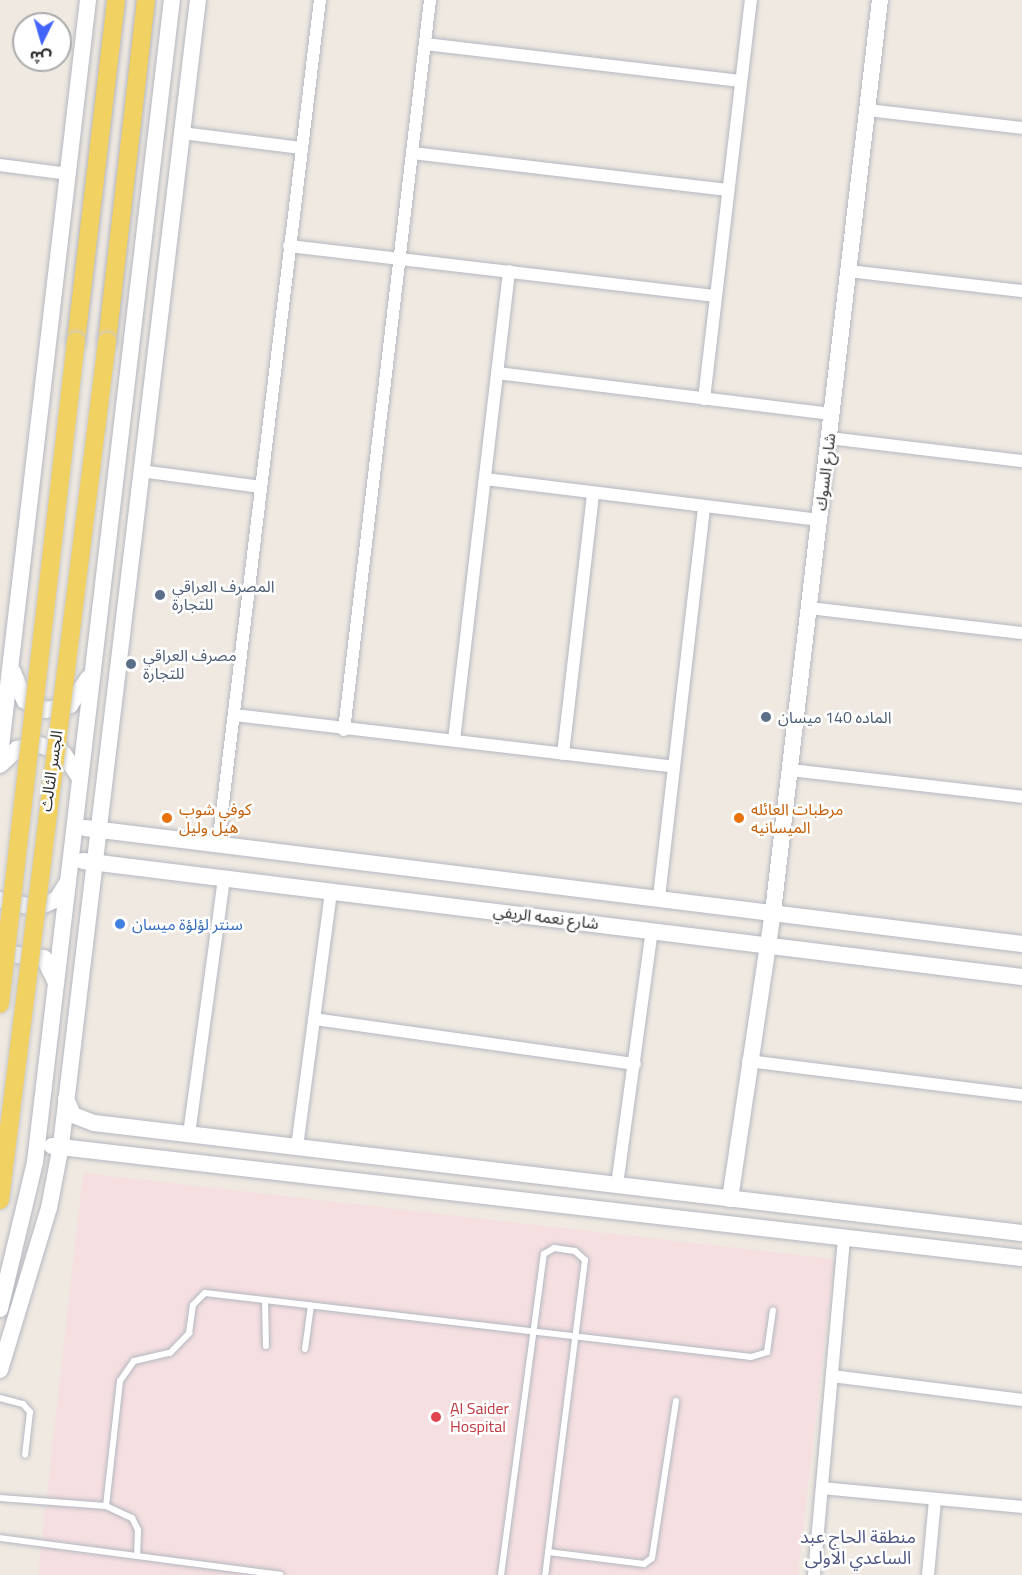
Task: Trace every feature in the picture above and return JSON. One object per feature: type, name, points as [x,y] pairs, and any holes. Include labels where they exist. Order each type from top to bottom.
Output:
[{"type":"main road","name":"الجسر الثالث","points":[[0,1004],[116,0]]},
{"type":"main road","name":"الجسر الثالث","points":[[0,1200],[146,0]]},
{"type":"street","points":[[0,755],[88,0]]},
{"type":"street","points":[[0,1309],[34,1169],[172,0]]},
{"type":"street","points":[[0,1370],[49,1208],[61,1145],[92,861],[198,0]]},
{"type":"street","points":[[218,845],[320,0]]},
{"type":"street","points":[[344,730],[430,0]]},
{"type":"street","points":[[704,399],[751,0]]},
{"type":"street","name":"شارع السوك","points":[[730,1199],[748,1061],[773,912],[880,0]]},
{"type":"street","points":[[425,44],[741,81]]},
{"type":"street","points":[[867,110],[1022,128]]},
{"type":"street","points":[[182,133],[301,148]]},
{"type":"street","points":[[412,153],[728,190]]},
{"type":"street","points":[[0,165],[68,174]]},
{"type":"street","points":[[150,197],[174,200]]},
{"type":"street","points":[[289,246],[716,296]]},
{"type":"street","points":[[454,740],[509,271]]},
{"type":"street","points":[[848,271],[1022,291]]},
{"type":"street","points":[[497,373],[832,414]]},
{"type":"street","points":[[829,438],[1022,461]]},
{"type":"street","points":[[141,471],[261,487]]},
{"type":"street","points":[[485,479],[704,508],[819,520]]},
{"type":"street","points":[[563,754],[593,494]]},
{"type":"street","points":[[659,897],[704,508]]},
{"type":"street","points":[[809,608],[1022,633]]},
{"type":"street","points":[[14,647],[17,687],[25,701],[46,710],[70,705],[76,699],[95,654]]},
{"type":"street","points":[[234,715],[344,730],[454,740],[674,767]]},
{"type":"street","points":[[0,765],[17,749],[50,747],[73,762],[79,781]]},
{"type":"street","points":[[790,770],[1022,797]]},
{"type":"street","name":"شارع نعمه الريفي","points":[[76,817],[96,831],[659,897],[1022,944]]},
{"type":"street","name":"شارع نعمه الريفي","points":[[71,869],[92,861],[1022,977]]},
{"type":"street","points":[[0,900],[25,909],[48,905],[63,891],[71,869]]},
{"type":"street","points":[[189,1134],[224,878]]},
{"type":"street","points":[[297,1147],[331,891]]},
{"type":"street","points":[[617,1185],[652,930]]},
{"type":"street","points":[[0,953],[44,958],[56,990]]},
{"type":"street","points":[[314,1018],[635,1064]]},
{"type":"street","points":[[51,1032],[72,1033]]},
{"type":"street","points":[[748,1061],[1022,1095]]},
{"type":"street","points":[[66,1099],[73,1116],[94,1123],[1022,1233]]},
{"type":"street","points":[[93,1150],[78,1144],[75,1134],[80,1125],[94,1123]]},
{"type":"street","points":[[34,1169],[50,1146],[61,1145],[1022,1258]]},
{"type":"street","points":[[576,1205],[578,1180]]},
{"type":"street","points":[[814,1575],[844,1237]]},
{"type":"street","points":[[832,1376],[1022,1400]]},
{"type":"street","points":[[822,1488],[1022,1508]]},
{"type":"street","points":[[928,1575],[936,1499]]},
{"type":"lane","points":[[501,1575],[532,1328],[544,1254],[554,1248],[575,1251],[585,1260],[545,1575]]},
{"type":"lane","points":[[106,1506],[126,1368],[170,1353],[189,1333],[193,1305],[205,1293],[532,1328],[751,1357],[766,1352],[773,1310]]},
{"type":"lane","points":[[265,1300],[266,1346]]},
{"type":"lane","points":[[305,1349],[311,1305]]},
{"type":"lane","points":[[0,1398],[23,1404],[30,1412],[25,1455]]},
{"type":"lane","points":[[548,1552],[644,1564],[652,1558],[676,1401]]},
{"type":"lane","points":[[0,1498],[106,1506],[132,1518],[138,1530],[137,1556]]},
{"type":"lane","points":[[0,1538],[281,1575]]},
{"type":"shaded area","name":"ِAl Saider Hospital","points":[[83,1173],[834,1259],[798,1575],[38,1575]]},
{"type":"place","name":"المصرف العراقي للتجارة","points":[[160,595]]},
{"type":"place","name":"مصرف العراقي للتجارة","points":[[131,664]]},
{"type":"place","name":"الماده 140 ميسان","points":[[766,717]]},
{"type":"place","name":"كوفي شوب هيل وليل","points":[[167,818]]},
{"type":"place","name":"مرطبات العائله الميسانيه","points":[[739,818]]},
{"type":"place","name":"سنتر لؤلؤة ميسان","points":[[120,924]]},
{"type":"place","name":"ِAl Saider Hospital","points":[[436,1417]]},
{"type":"district","name":"منطقة الحاج عبد الساعدي الاولى","points":[[858,1548]]}]
